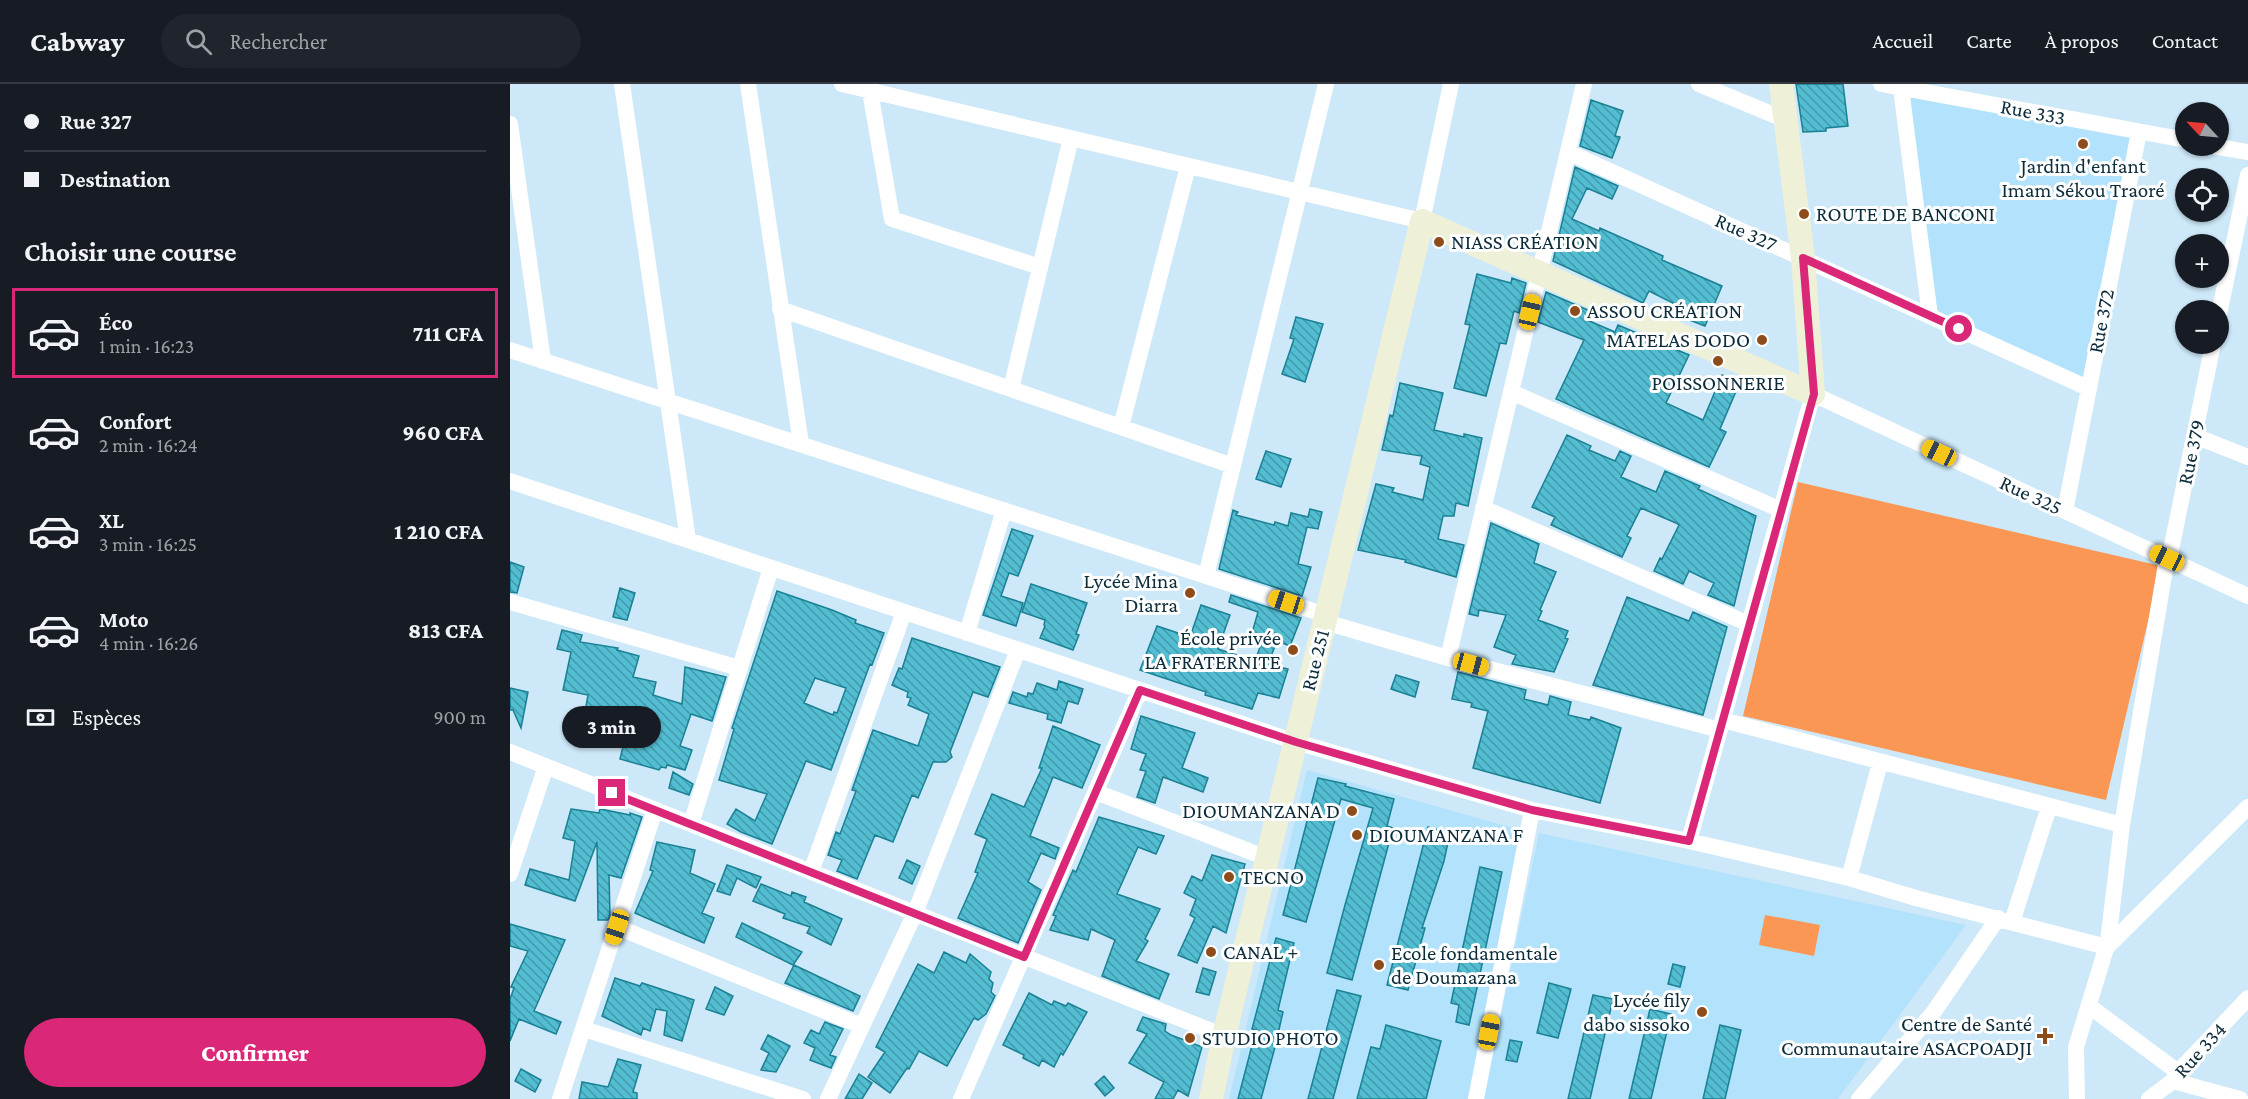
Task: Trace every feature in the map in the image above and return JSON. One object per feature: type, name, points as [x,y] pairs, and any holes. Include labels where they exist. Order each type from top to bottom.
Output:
[{"type":"main road","points":[[1422,221],[1814,394],[1803,258],[1782,84]]},
{"type":"main road","name":"Rue 251","points":[[1211,1099],[1224,1036],[1422,221]]},
{"type":"street","points":[[622,84],[688,540]]},
{"type":"street","points":[[748,84],[801,444]]},
{"type":"street","points":[[842,84],[1422,221],[1451,84]]},
{"type":"street","points":[[1206,576],[1326,84]]},
{"type":"street","points":[[1448,658],[1584,84]]},
{"type":"street","points":[[1699,84],[1786,120]]},
{"type":"street","name":"Rue 333","points":[[1881,84],[2175,138]]},
{"type":"street","points":[[1901,88],[1930,316]]},
{"type":"street","points":[[870,91],[892,219],[1040,267]]},
{"type":"street","points":[[510,124],[543,361]]},
{"type":"street","name":"Rue 372","points":[[2064,511],[2139,132]]},
{"type":"street","points":[[1011,389],[1071,138]]},
{"type":"street","points":[[2229,149],[2248,152]]},
{"type":"street","name":"Rue 327","points":[[1568,152],[2088,388]]},
{"type":"street","points":[[1121,427],[1188,166]]},
{"type":"street","points":[[2222,300],[2248,175]]},
{"type":"street","points":[[780,309],[1233,466]]},
{"type":"street","points":[[510,350],[1206,576],[1448,658],[1880,763],[2122,825]]},
{"type":"street","name":"Rue 379","points":[[2077,1099],[2076,1047],[2107,946],[2122,825],[2168,559],[2211,354]]},
{"type":"street","points":[[1511,392],[1781,510]]},
{"type":"street","points":[[1689,841],[1814,394]]},
{"type":"street","name":"Rue 325","points":[[1814,394],[2248,596]]},
{"type":"street","points":[[2195,436],[2248,458]]},
{"type":"street","points":[[510,481],[1296,742],[1532,810],[1689,841],[1849,878],[1916,898],[2107,946],[2248,807]]},
{"type":"street","points":[[1483,508],[1749,624]]},
{"type":"street","points":[[967,633],[1004,510]]},
{"type":"street","points":[[691,824],[771,568]]},
{"type":"street","points":[[510,602],[739,668]]},
{"type":"street","points":[[811,872],[904,612]]},
{"type":"street","points":[[828,1099],[915,913],[1018,650]]},
{"type":"street","points":[[961,1099],[1140,690]]},
{"type":"street","points":[[510,752],[1224,1036]]},
{"type":"street","points":[[1849,878],[1880,763]]},
{"type":"street","points":[[510,874],[546,766]]},
{"type":"street","points":[[1096,792],[1268,858]]},
{"type":"street","points":[[1859,1099],[1933,1013],[2005,920],[2049,807]]},
{"type":"street","points":[[560,1099],[656,810]]},
{"type":"street","points":[[1476,1099],[1532,810]]},
{"type":"street","points":[[617,927],[862,1026]]},
{"type":"street","name":"Rue 334","points":[[2149,1099],[2175,1077],[2248,998]]},
{"type":"street","points":[[2089,1006],[2175,1077],[2240,1099]]},
{"type":"street","points":[[584,1029],[803,1099]]},
{"type":"shaded area","points":[[1908,89],[2139,132],[2088,388],[1937,319]]},
{"type":"shaded area","points":[[1798,482],[2161,566],[2106,800],[1743,716]]},
{"type":"shaded area","name":"Ecole fondamentale de Doumazana","points":[[1307,770],[1524,831],[1469,1099],[1229,1099]]},
{"type":"shaded area","name":"Lycée fily dabo sissoko","points":[[1539,833],[1966,925],[1838,1099],[1483,1099]]},
{"type":"shaded area","points":[[1765,915],[1820,925],[1814,956],[1759,945]]},
{"type":"building","points":[[1796,84],[1843,84],[1848,126],[1826,128],[1826,131],[1803,132]]},
{"type":"building","points":[[1591,100],[1623,111],[1615,136],[1620,137],[1612,158],[1580,146]]},
{"type":"building","points":[[1575,167],[1618,186],[1612,199],[1587,188],[1572,219],[1599,231],[1600,228],[1663,256],[1662,260],[1722,286],[1705,326],[1669,312],[1673,303],[1649,291],[1643,303],[1553,261]]},
{"type":"building","points":[[1477,274],[1511,283],[1512,278],[1526,283],[1519,313],[1514,311],[1506,344],[1500,343],[1486,396],[1454,388],[1470,325],[1465,324]]},
{"type":"building","points":[[1546,292],[1590,311],[1587,320],[1615,332],[1618,325],[1689,355],[1666,403],[1703,420],[1722,375],[1740,382],[1720,429],[1726,432],[1709,467],[1556,399],[1584,340],[1538,322]]},
{"type":"building","points":[[1296,317],[1323,324],[1305,382],[1282,374],[1294,339],[1290,338]]},
{"type":"building","points":[[1400,383],[1443,393],[1434,430],[1464,437],[1464,434],[1482,438],[1468,506],[1456,503],[1454,516],[1443,516],[1438,539],[1464,545],[1456,577],[1405,562],[1406,560],[1358,550],[1376,484],[1394,488],[1392,492],[1423,500],[1430,467],[1420,464],[1422,456],[1382,450],[1390,415],[1393,416]]},
{"type":"building","points":[[1567,435],[1591,446],[1589,450],[1615,461],[1620,451],[1631,456],[1621,477],[1656,492],[1665,471],[1700,486],[1698,489],[1756,516],[1734,606],[1708,595],[1714,583],[1689,571],[1683,584],[1654,571],[1679,525],[1676,523],[1641,508],[1627,536],[1631,538],[1622,557],[1551,525],[1555,517],[1532,507]]},
{"type":"building","points":[[1266,451],[1291,459],[1281,487],[1256,479]]},
{"type":"building","points":[[1310,509],[1322,512],[1318,529],[1307,527],[1298,564],[1311,567],[1302,596],[1219,569],[1233,510],[1238,512],[1236,515],[1274,525],[1275,522],[1288,526],[1291,513],[1308,517]]},
{"type":"building","points":[[1491,523],[1539,544],[1534,563],[1556,572],[1538,620],[1568,631],[1565,638],[1568,639],[1554,672],[1512,664],[1516,655],[1494,647],[1506,615],[1479,610],[1478,616],[1469,614]]},
{"type":"building","points":[[1012,529],[1033,536],[1018,576],[1009,573],[1001,596],[1023,603],[1016,626],[983,615]]},
{"type":"building","points":[[510,562],[524,567],[517,593],[510,592]]},
{"type":"building","points":[[1031,584],[1087,603],[1073,650],[1040,638],[1045,620],[1022,612]]},
{"type":"building","points":[[620,588],[635,593],[627,620],[613,617]]},
{"type":"building","points":[[777,591],[832,610],[856,620],[855,623],[884,633],[872,665],[870,664],[831,770],[806,761],[772,844],[727,824],[736,809],[755,821],[767,794],[719,780],[734,729],[732,728]],"holes":[[[815,678],[846,688],[837,713],[834,712],[833,715],[804,703]]]},
{"type":"building","points":[[1231,595],[1301,618],[1290,646],[1277,641],[1268,664],[1288,669],[1279,698],[1258,693],[1252,709],[1205,695],[1206,692],[1140,670],[1157,626],[1190,637],[1201,605],[1230,615],[1218,649],[1255,661],[1264,636],[1252,633],[1258,612],[1229,602]]},
{"type":"building","points":[[1627,597],[1689,621],[1693,612],[1727,627],[1703,715],[1593,685]]},
{"type":"building","points":[[562,630],[582,635],[580,642],[618,648],[617,650],[639,656],[633,677],[656,682],[653,695],[682,704],[685,667],[726,677],[712,721],[691,714],[680,746],[692,750],[685,770],[667,765],[666,768],[661,767],[659,770],[620,759],[627,730],[583,723],[588,695],[563,690],[571,652],[557,649]]},
{"type":"building","points":[[912,638],[1000,667],[988,697],[973,692],[950,752],[952,757],[946,762],[933,762],[918,798],[912,795],[893,842],[875,835],[857,879],[837,871],[842,860],[828,855],[836,832],[840,834],[856,791],[852,790],[873,730],[918,746],[929,714],[908,705],[911,698],[907,697],[908,692],[892,685],[899,668],[902,669]]},
{"type":"building","points":[[1458,672],[1526,690],[1524,699],[1548,705],[1550,696],[1571,702],[1568,715],[1590,720],[1591,717],[1621,728],[1600,803],[1473,768],[1488,711],[1471,707],[1472,703],[1452,699]]},
{"type":"building","points":[[1396,675],[1419,682],[1415,697],[1391,689]]},
{"type":"building","points":[[1059,681],[1083,689],[1078,704],[1068,701],[1061,723],[1047,719],[1048,714],[1009,703],[1013,692],[1027,697],[1028,693],[1033,694],[1037,683],[1057,690]]},
{"type":"building","points":[[510,688],[528,692],[521,728],[513,710],[510,710]]},
{"type":"building","points":[[1141,716],[1195,733],[1182,768],[1208,778],[1203,792],[1163,777],[1155,803],[1137,797],[1146,771],[1140,770],[1146,754],[1131,749]]},
{"type":"building","points":[[1053,726],[1100,745],[1082,788],[1053,777],[1030,836],[1059,848],[1055,859],[1041,853],[1028,882],[1041,890],[1018,943],[958,918],[978,873],[975,872],[987,839],[975,834],[992,794],[1024,807],[1042,768],[1039,768]]},
{"type":"building","points":[[673,772],[693,784],[689,795],[669,788]]},
{"type":"building","points":[[1318,778],[1394,799],[1387,826],[1393,828],[1352,980],[1327,973],[1373,808],[1341,799],[1306,922],[1283,915]]},
{"type":"building","points":[[571,809],[599,813],[600,809],[642,817],[621,878],[609,875],[610,915],[608,920],[598,920],[597,842],[575,901],[525,885],[530,869],[569,880],[575,841],[563,838]]},
{"type":"building","points":[[1099,817],[1164,836],[1156,854],[1138,847],[1117,894],[1160,909],[1145,939],[1148,941],[1136,961],[1169,974],[1159,999],[1102,976],[1115,940],[1091,929],[1088,940],[1050,930],[1056,916],[1053,915],[1073,870],[1076,872]]},
{"type":"building","points":[[1428,827],[1450,833],[1444,861],[1422,928],[1425,928],[1408,990],[1387,985]]},
{"type":"building","points":[[657,842],[695,850],[690,873],[715,884],[702,913],[714,918],[704,943],[635,913],[653,871],[650,870]]},
{"type":"building","points":[[1212,855],[1245,864],[1226,933],[1213,926],[1197,963],[1178,955],[1195,918],[1190,915],[1196,899],[1184,893],[1192,876],[1202,881]]},
{"type":"building","points":[[907,860],[920,866],[912,884],[899,878]]},
{"type":"building","points":[[727,865],[761,877],[756,888],[737,878],[730,895],[717,891]]},
{"type":"building","points":[[1480,867],[1502,872],[1469,1025],[1456,1022],[1459,1005],[1451,1003]]},
{"type":"building","points":[[761,884],[791,896],[792,892],[806,897],[804,902],[842,919],[831,945],[807,933],[810,927],[783,918],[785,914],[753,901]]},
{"type":"building","points":[[742,923],[802,952],[793,965],[736,937]]},
{"type":"building","points":[[510,924],[565,940],[534,1011],[561,1022],[556,1034],[519,1019],[510,1041],[510,999],[514,988],[511,987],[528,951],[510,946]]},
{"type":"building","points":[[1276,938],[1294,943],[1278,1010],[1283,1012],[1275,1047],[1261,1099],[1238,1099],[1256,1030],[1252,1029]]},
{"type":"building","points":[[944,952],[966,963],[970,954],[991,972],[989,979],[993,983],[991,992],[995,996],[986,1014],[978,1020],[974,1018],[947,1066],[919,1051],[909,1069],[907,1068],[890,1093],[868,1077],[885,1052],[876,1047],[918,964],[934,973]]},
{"type":"building","points":[[1673,964],[1685,967],[1680,987],[1668,984]]},
{"type":"building","points":[[794,965],[860,996],[853,1011],[785,983]]},
{"type":"building","points":[[1203,968],[1216,972],[1209,995],[1196,992]]},
{"type":"building","points":[[615,978],[640,986],[642,983],[694,1000],[682,1041],[664,1035],[667,1011],[656,1009],[650,1031],[643,1028],[641,1035],[602,1016]]},
{"type":"building","points":[[1549,983],[1571,989],[1558,1038],[1537,1033]]},
{"type":"building","points":[[715,987],[733,996],[724,1015],[706,1009]]},
{"type":"building","points":[[1337,990],[1361,996],[1333,1099],[1308,1099]]},
{"type":"building","points":[[1029,993],[1052,1005],[1054,1001],[1066,1006],[1068,1003],[1087,1012],[1054,1067],[1042,1060],[1039,1066],[1023,1058],[1024,1055],[1003,1045]]},
{"type":"building","points":[[1593,995],[1613,999],[1590,1099],[1568,1099]]},
{"type":"building","points":[[1650,1009],[1671,1014],[1651,1099],[1629,1099]]},
{"type":"building","points":[[1143,1017],[1166,1024],[1165,1031],[1171,1035],[1202,1047],[1188,1096],[1178,1090],[1173,1099],[1155,1099],[1164,1082],[1129,1063],[1147,1034],[1137,1030]]},
{"type":"building","points":[[825,1022],[843,1029],[830,1055],[836,1057],[831,1068],[810,1060],[815,1048],[804,1043],[811,1030],[819,1034]]},
{"type":"building","points":[[1386,1025],[1441,1041],[1426,1099],[1357,1099],[1371,1047],[1380,1049]]},
{"type":"building","points":[[1720,1025],[1741,1030],[1725,1099],[1703,1099]]},
{"type":"building","points":[[768,1035],[790,1046],[776,1072],[761,1070],[769,1053],[761,1049]]},
{"type":"building","points":[[1510,1040],[1522,1042],[1517,1062],[1506,1060]]},
{"type":"building","points":[[618,1059],[641,1065],[633,1092],[637,1093],[637,1099],[579,1099],[582,1082],[608,1087]]},
{"type":"building","points":[[521,1069],[541,1080],[535,1092],[515,1081]]},
{"type":"building","points":[[859,1074],[872,1083],[862,1099],[845,1099]]},
{"type":"building","points":[[1104,1076],[1114,1088],[1105,1096],[1095,1084]]},
{"type":"place","name":"Jardin d'enfant Imam Sékou Traoré","points":[[2083,144]]},
{"type":"place","name":"ROUTE DE BANCONI","points":[[1804,214]]},
{"type":"place","name":"NIASS CRÉATION","points":[[1439,242]]},
{"type":"place","name":"ASSOU CRÉATION","points":[[1575,311]]},
{"type":"place","name":"MATELAS DODO","points":[[1762,340]]},
{"type":"place","name":"POISSONNERIE","points":[[1718,361]]},
{"type":"place","name":"Lycée Mina Diarra","points":[[1190,593]]},
{"type":"place","name":"École privée LA FRATERNITE","points":[[1293,650]]},
{"type":"place","name":"DIOUMANZANA D","points":[[1352,811]]},
{"type":"place","name":"DIOUMANZANA F","points":[[1357,835]]},
{"type":"place","name":"TECNO","points":[[1229,877]]},
{"type":"place","name":"CANAL +","points":[[1211,952]]},
{"type":"place","name":"Ecole fondamentale de Doumazana","points":[[1379,965]]},
{"type":"place","name":"Lycée fily dabo sissoko","points":[[1702,1012]]},
{"type":"place","name":"Centre de Santé Communautaire ASACPOADJI","points":[[2045,1036]]},
{"type":"place","name":"STUDIO PHOTO","points":[[1190,1038]]},
{"type":"route","points":[[612,793],[1024,957],[1140,690],[1296,742],[1532,810],[1689,841],[1814,394],[1803,258],[1959,329]]}]
